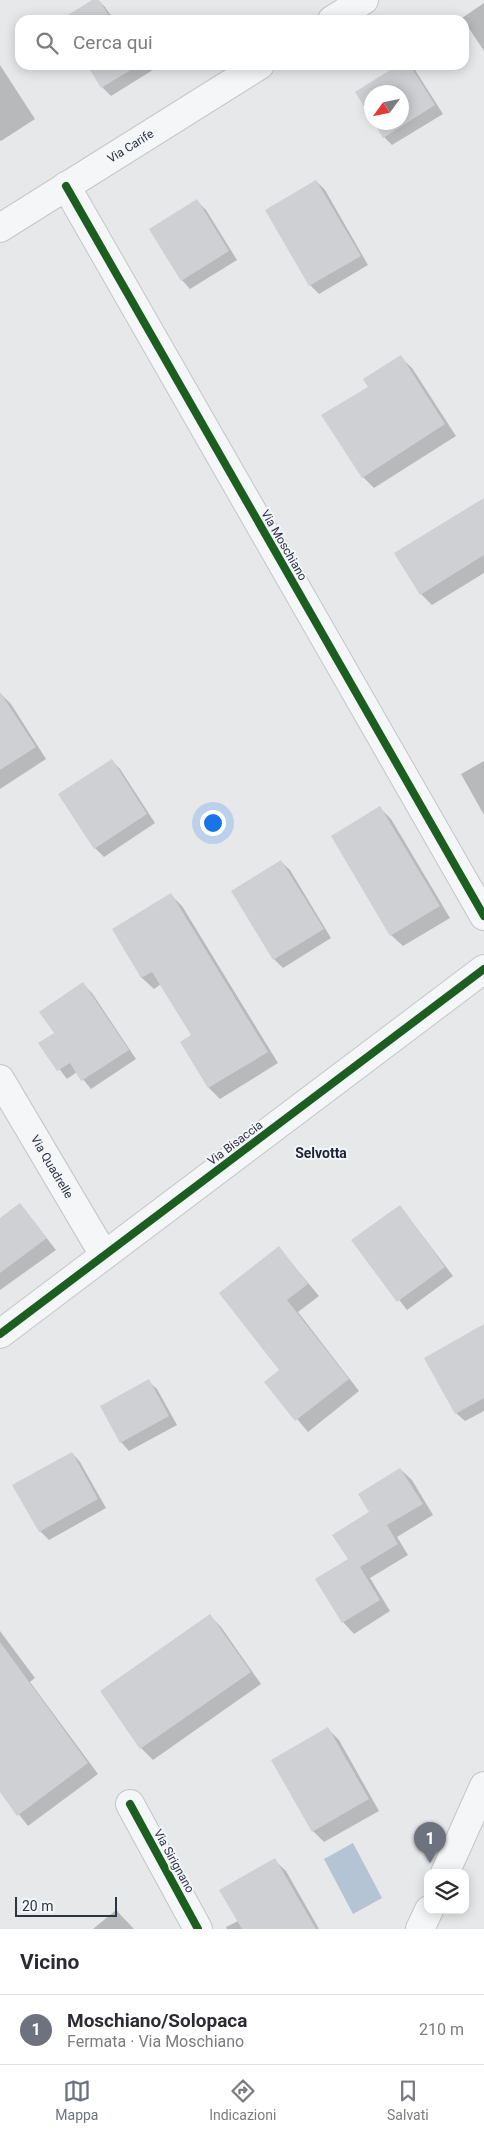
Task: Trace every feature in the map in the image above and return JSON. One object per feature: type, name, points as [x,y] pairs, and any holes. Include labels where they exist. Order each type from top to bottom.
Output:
[{"type":"street","points":[[340,15],[364,0]]},
{"type":"street","name":"Via Carife","points":[[3,219],[66,186],[252,70]]},
{"type":"street","name":"Via Moschiano","points":[[66,186],[484,916]]},
{"type":"street","name":"Via Bisaccia","points":[[0,1334],[484,969]]},
{"type":"street","name":"Via Quadrelle","points":[[0,1080],[104,1255]]},
{"type":"street","points":[[447,1869],[484,1786]]},
{"type":"street","name":"Via Sirignano","points":[[130,1804],[198,1929]]},
{"type":"street","points":[[420,1929],[426,1914]]},
{"type":"water","points":[[353,1843],[382,1898],[353,1914],[324,1859]]},
{"type":"building","points":[[92,0],[99,0],[109,15],[68,15]]},
{"type":"building","points":[[90,70],[131,70],[101,88]]},
{"type":"building","points":[[390,70],[413,70],[435,105],[409,122],[409,85],[366,85]]},
{"type":"building","points":[[364,86],[364,106],[355,92]]},
{"type":"building","points":[[378,130],[396,130],[383,138]]},
{"type":"building","points":[[316,180],[361,256],[309,286],[265,210]]},
{"type":"building","points":[[197,199],[229,251],[181,281],[149,229]]},
{"type":"building","points":[[401,355],[445,424],[362,478],[321,415],[368,387],[363,379]]},
{"type":"building","points":[[484,498],[484,555],[420,595],[394,553]]},
{"type":"building","points":[[0,692],[36,747],[0,770]]},
{"type":"building","points":[[112,759],[147,814],[94,849],[58,794]]},
{"type":"building","points":[[380,806],[440,906],[390,936],[331,836]]},
{"type":"building","points":[[281,860],[324,929],[273,960],[231,891]]},
{"type":"building","points":[[171,893],[268,1052],[208,1088],[180,1042],[191,1035],[152,972],[141,978],[112,929]]},
{"type":"building","points":[[83,982],[129,1050],[81,1081],[70,1063],[57,1071],[38,1043],[54,1033],[39,1012]]},
{"type":"building","points":[[20,1203],[47,1238],[0,1273],[0,1218]]},
{"type":"building","points":[[400,1205],[445,1267],[397,1302],[351,1240]]},
{"type":"building","points":[[279,1246],[308,1284],[287,1300],[349,1379],[295,1421],[264,1382],[279,1370],[219,1293]]},
{"type":"building","points":[[484,1324],[484,1398],[455,1414],[424,1358]]},
{"type":"building","points":[[149,1379],[169,1416],[120,1443],[100,1406]]},
{"type":"building","points":[[72,1452],[98,1499],[39,1532],[12,1485]]},
{"type":"building","points":[[400,1468],[423,1504],[387,1525],[398,1544],[360,1567],[380,1600],[342,1623],[315,1579],[348,1559],[332,1535],[369,1512],[358,1494]]},
{"type":"building","points":[[210,1614],[251,1672],[140,1749],[100,1691]]},
{"type":"building","points":[[0,1642],[88,1763],[17,1816],[0,1792]]},
{"type":"building","points":[[328,1727],[369,1799],[312,1832],[271,1760]]},
{"type":"building","points":[[275,1858],[316,1929],[242,1929],[219,1890]]},
{"type":"cycle path","points":[[66,186],[484,916]]},
{"type":"cycle path","points":[[0,1334],[484,969]]},
{"type":"cycle path","points":[[130,1804],[198,1929]]},
{"type":"place","name":"Moschiano/Solopaca","points":[[430,1863]]},
{"type":"district","name":"Selvotta","points":[[321,1153]]}]
